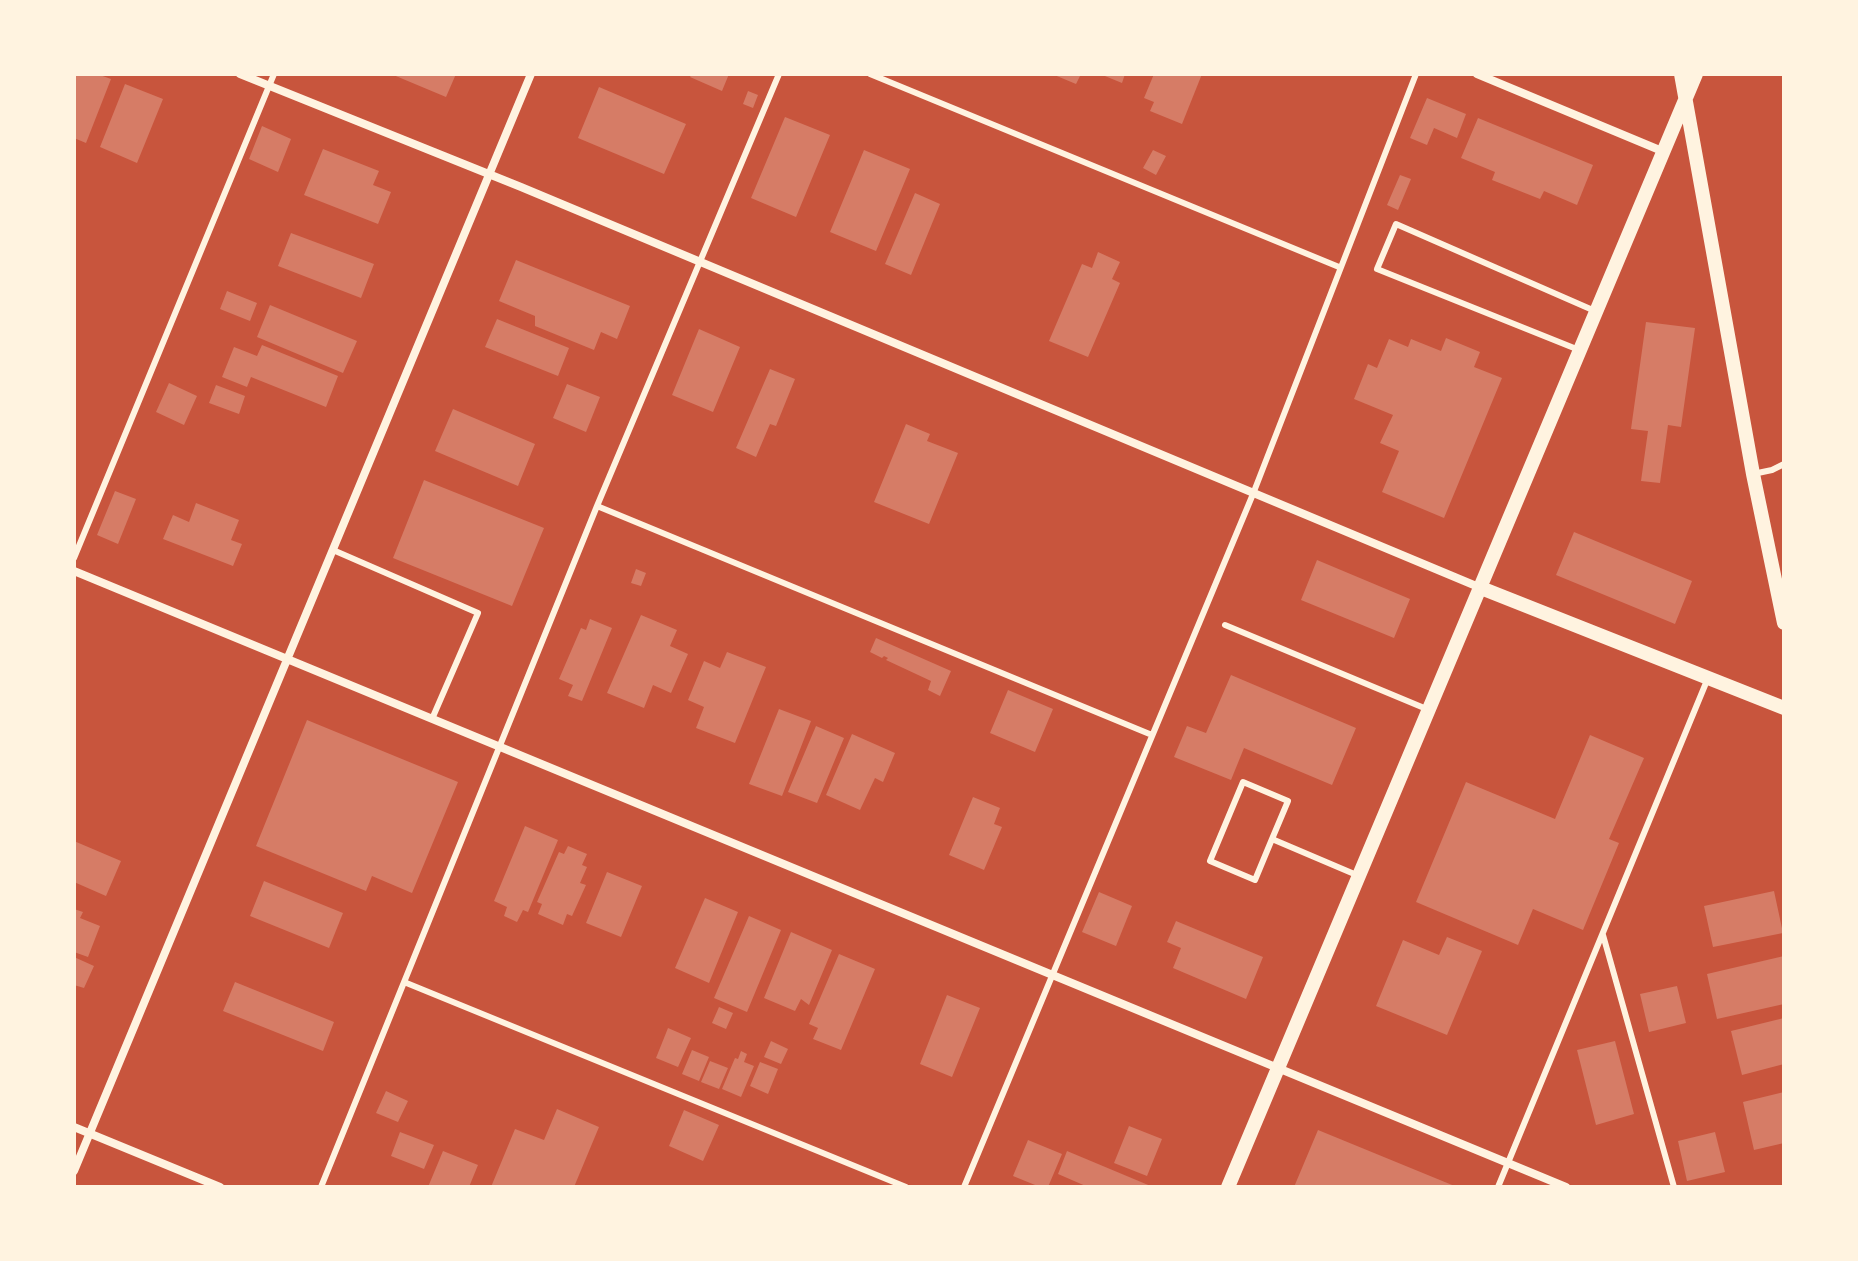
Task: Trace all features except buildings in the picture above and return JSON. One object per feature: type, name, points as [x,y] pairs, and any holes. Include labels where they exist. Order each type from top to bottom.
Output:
[{"type":"street","points":[[240,74],[489,174],[1481,588],[1784,708]]},
{"type":"street","points":[[74,1171],[531,74]]},
{"type":"street","points":[[1477,74],[1662,151]]},
{"type":"street","points":[[1681,74],[1753,474],[1784,623]]},
{"type":"street","points":[[1228,1187],[1696,74]]},
{"type":"street","points":[[74,571],[1566,1187]]},
{"type":"street","points":[[74,1127],[220,1187]]},
{"type":"lane","points":[[74,558],[274,74]]},
{"type":"lane","points":[[321,1187],[597,506],[779,74]]},
{"type":"lane","points":[[870,74],[1339,267]]},
{"type":"lane","points":[[964,1187],[1253,494],[1416,74]]},
{"type":"lane","points":[[1579,350],[1377,269],[1396,224],[1596,311]]},
{"type":"lane","points":[[1753,474],[1784,464]]},
{"type":"lane","points":[[597,506],[1152,735]]},
{"type":"lane","points":[[333,550],[478,613],[432,719]]},
{"type":"lane","points":[[1225,625],[1429,710]]},
{"type":"lane","points":[[1498,1187],[1708,678]]},
{"type":"lane","points":[[1243,782],[1288,801],[1272,839],[1255,880],[1210,861],[1243,782]]},
{"type":"lane","points":[[1272,839],[1359,876]]},
{"type":"lane","points":[[1603,935],[1674,1187]]},
{"type":"lane","points":[[404,982],[906,1187]]}]
